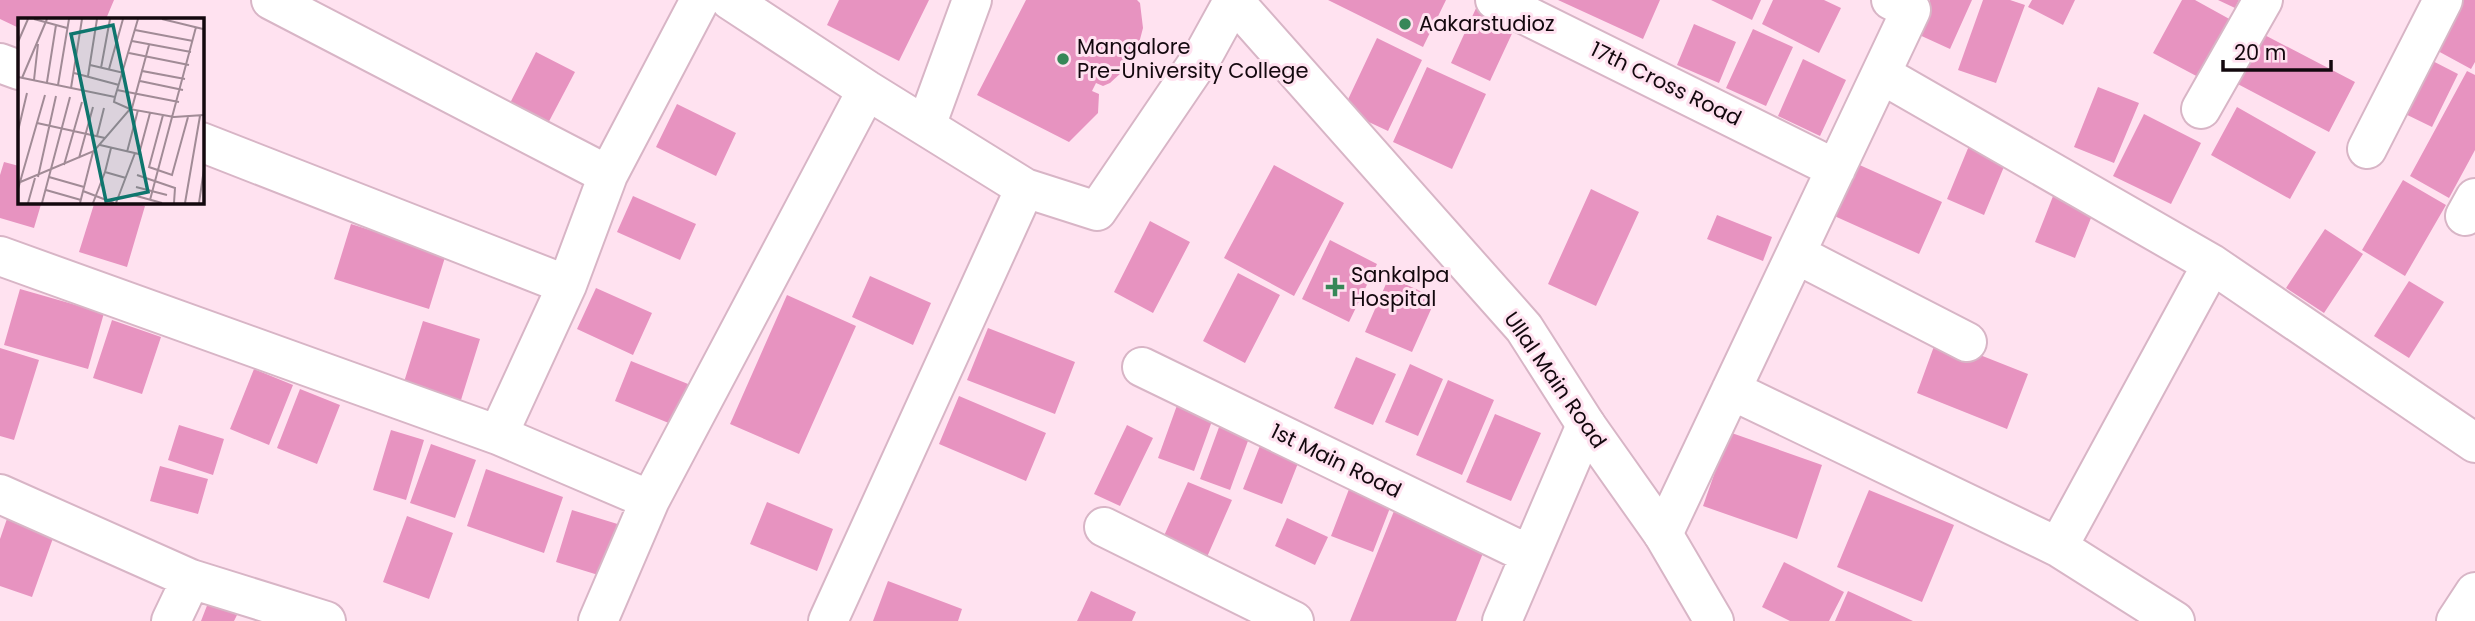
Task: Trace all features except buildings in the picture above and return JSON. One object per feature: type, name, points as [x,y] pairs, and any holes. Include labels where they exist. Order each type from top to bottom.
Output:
[{"type":"street","points":[[271,0],[608,175]]},
{"type":"street","points":[[498,435],[566,285],[608,175],[700,0]]},
{"type":"street","points":[[730,0],[867,90],[1025,188],[1097,211],[1205,52],[1233,1]]},
{"type":"street","points":[[926,126],[972,0]]},
{"type":"street","name":"17th Cross Road","points":[[1495,0],[1836,169]]},
{"type":"street","points":[[1663,534],[1911,10],[1891,0]]},
{"type":"street","points":[[2201,109],[2263,0]]},
{"type":"street","points":[[2367,149],[2443,0]]},
{"type":"street","name":"Ullal Main Road","points":[[1233,1],[1524,328],[1586,425],[1663,534],[1714,621]]},
{"type":"street","points":[[0,63],[18,70]]},
{"type":"street","points":[[1881,74],[2212,264],[2475,443]]},
{"type":"street","points":[[598,621],[650,500],[867,90]]},
{"type":"street","points":[[203,143],[566,285]]},
{"type":"street","points":[[828,621],[1025,188]]},
{"type":"street","points":[[1796,254],[1967,342]]},
{"type":"street","points":[[0,256],[498,435],[650,500]]},
{"type":"street","points":[[2058,547],[2212,264]]},
{"type":"street","name":"1st Main Road","points":[[1142,367],[1530,555]]},
{"type":"street","points":[[1731,390],[2058,547],[2175,621]]},
{"type":"street","points":[[1502,621],[1586,425]]},
{"type":"street","points":[[0,494],[191,579],[326,621]]},
{"type":"street","points":[[1104,527],[1294,621]]},
{"type":"street","points":[[171,621],[191,579]]},
{"type":"street","points":[[2456,621],[2475,592]]},
{"type":"place","name":"Aakarstudioz","points":[[1405,24]]},
{"type":"place","name":"Mangalore Pre-University College","points":[[1063,59]]},
{"type":"place","name":"Sankalpa Hospital","points":[[1335,287]]}]
